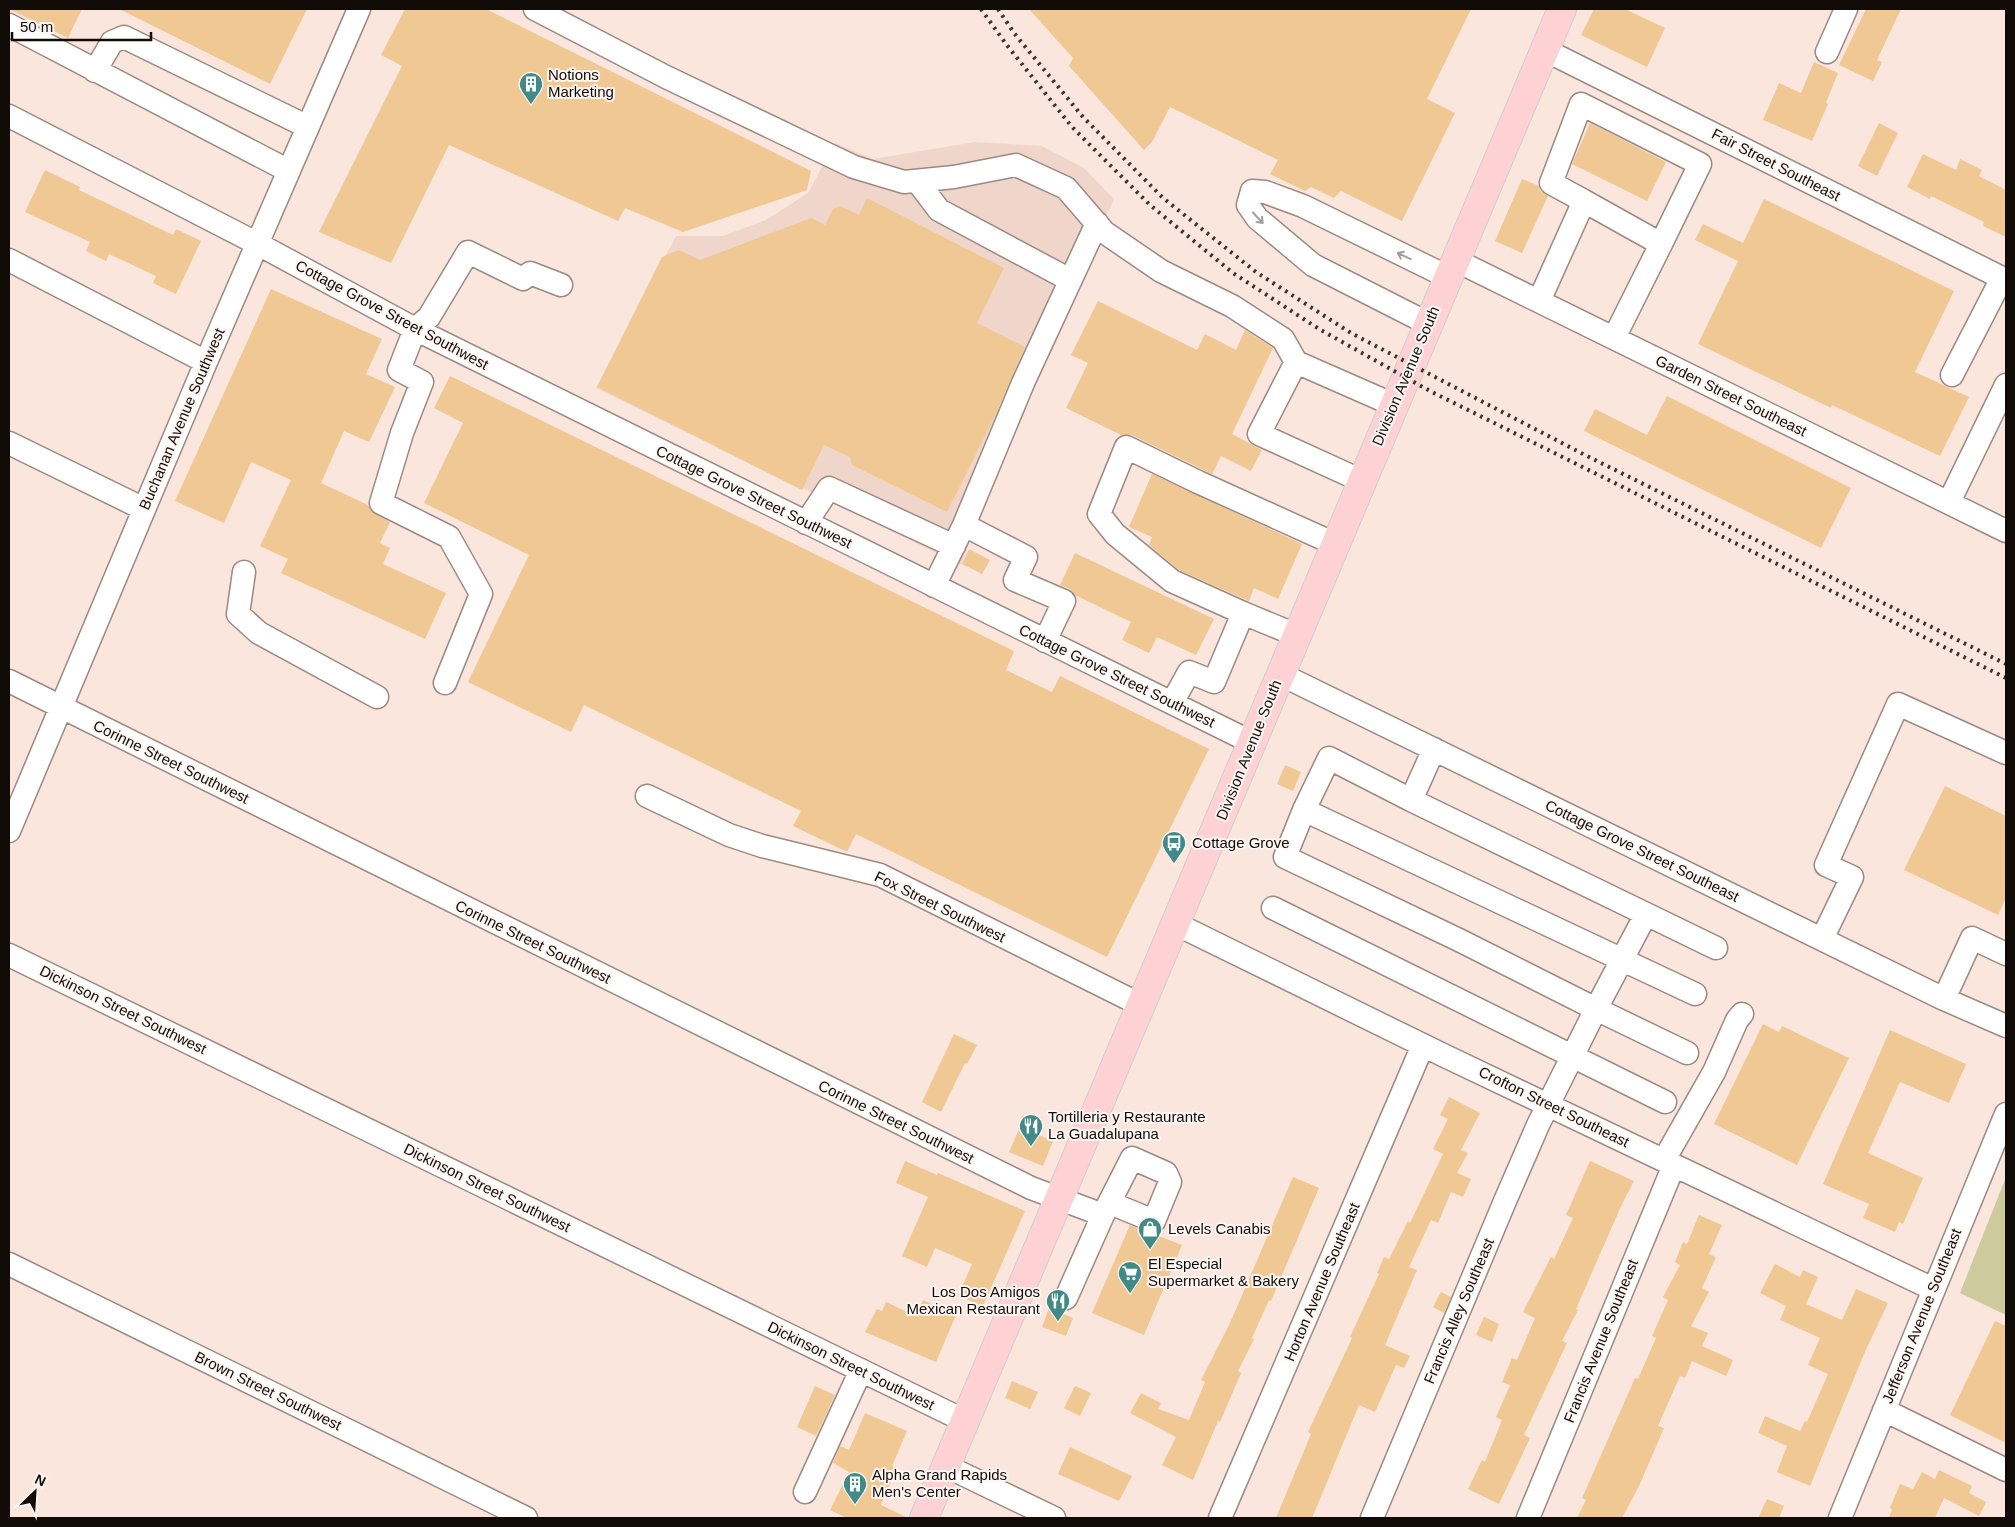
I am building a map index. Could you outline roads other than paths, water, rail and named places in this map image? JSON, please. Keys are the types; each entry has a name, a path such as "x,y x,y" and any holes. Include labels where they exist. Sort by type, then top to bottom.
{"main road":[{"name":"Division Avenue South","path":"924,1518 1562,9"}],"street":[{"name":"Buchanan Avenue Southwest","path":"9,831 206,362 359,9"},
{"path":"1827,52 1846,9"},
{"path":"548,12 666,77 854,167 904,182 954,177 1016,165 1066,188 1104,232 1161,272 1232,306 1283,339 1296,362 1394,405"},
{"path":"9,25 289,171"},
{"path":"95,71 112,42 124,37 308,127"},
{"name":"Fair Street Southeast","path":"1545,50 2004,279"},
{"path":"1616,121 1629,92"},
{"path":"1614,338 1661,244 1700,164 1581,104 1551,183 1661,244"},
{"name":"Cottage Grove Street Southwest","path":"9,116 258,244 415,329 1253,743"},
{"path":"1676,151 1690,122"},
{"path":"917,181 939,210 1070,280"},
{"name":"Garden Street Southeast","path":"1429,324 1314,265 1257,218 1248,206 1252,191 1266,192 1303,206 1452,269 1539,301 2006,531"},
{"path":"1539,301 1584,201"},
{"path":"934,586 964,525 1023,383 1097,223"},
{"path":"445,682 481,594 449,537 381,503 402,433 422,382 399,370 415,329 429,318 468,252 523,278 530,273 561,285"},
{"path":"9,260 206,362"},
{"path":"1952,375 2004,279"},
{"path":"1296,362 1259,434 1362,481"},
{"path":"1949,502 2006,385"},
{"path":"9,443 144,510"},
{"path":"1296,636 1172,581 1115,534 1099,514 1126,447 1269,516 1335,544"},
{"path":"806,522 829,488 954,546"},
{"path":"964,525 1026,557 1015,580 1064,601 1045,641"},
{"path":"244,572 238,614 259,633 377,697"},
{"path":"1172,703 1190,672 1214,682 1244,612"},
{"name":"Cottage Grove Street Southeast","path":"1280,674 1944,999 2006,1026"},
{"name":"Corinne Street Southwest","path":"9,681 1031,1188 1060,1198 1106,1209 1066,1298"},
{"path":"1822,939 1852,877 1826,865 1898,704 2006,753"},
{"path":"1412,800 1434,749"},
{"path":"1687,1053 1459,940 1285,857 1304,810 1329,758 1716,948"},
{"name":"Fox Street Southwest","path":"647,796 698,821 746,841 880,875 1142,1005"},
{"path":"1304,810 1695,994"},
{"path":"1274,908 1665,1102"},
{"name":"Francis Alley Southeast","path":"1372,1518 1538,1125 1596,1008 1646,914"},
{"name":"Crofton Street Southeast","path":"1176,924 1933,1289"},
{"path":"1944,999 1972,938 2006,954"},
{"name":"Dickinson Street Southwest","path":"9,955 966,1421"},
{"name":"Francis Avenue Southeast","path":"1528,1518 1669,1162 1714,1072 1737,1020 1742,1014"},
{"name":"Horton Avenue Southeast","path":"1220,1518 1424,1045"},
{"name":"Jefferson Avenue Southeast","path":"1840,1518 2006,1114"},
{"name":"Brown Street Southwest","path":"9,1264 526,1518"},
{"path":"805,1492 861,1370"},
{"path":"1884,1410 2006,1470"},
{"path":"946,1466 1054,1518"}],"railway":[{"path":"981,9 1006,44 1072,127 1150,205 1233,273 1319,329 1430,391 2006,678"},
{"path":"998,9 1014,33 1083,117 1163,198 1256,272 1351,333 1435,377 1585,455 2006,664"}],"place":[{"name":"Notions Marketing","path":"531,105"},
{"name":"Cottage Grove","path":"1174,864"},
{"name":"Tortilleria y Restaurante La Guadalupana","path":"1031,1147"},
{"name":"Levels Canabis","path":"1150,1250"},
{"name":"El Especial Supermarket & Bakery","path":"1130,1294"},
{"name":"Los Dos Amigos Mexican Restaurant","path":"1058,1322"},
{"name":"Alpha Grand Rapids Men's Center","path":"855,1505"}]}
